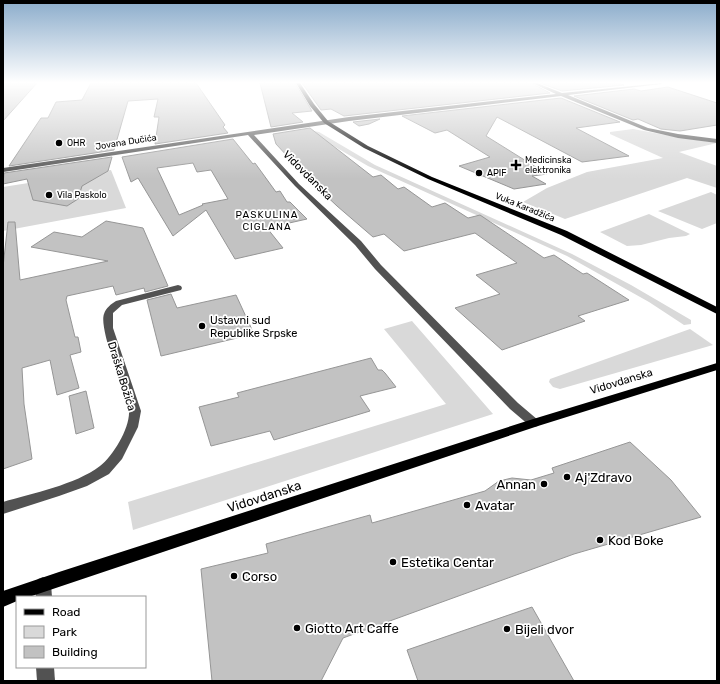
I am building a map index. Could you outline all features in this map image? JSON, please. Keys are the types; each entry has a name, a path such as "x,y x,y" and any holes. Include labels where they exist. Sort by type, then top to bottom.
{"main road":[{"name":"Vuka Karadžića","path":"320,115 326,122 361,144 395,162 564,233 717,311"},
{"name":"Vidovdanska","path":"18,596 44,591 534,423 717,366"},
{"name":"Vidovdanska","path":"3,599 16,596"}],"street":[{"name":"Jovana Dučića","path":"3,170 249,133 386,115"},
{"name":"Jovana Dučića","path":"613,115 652,131 717,141"},
{"name":"Vidovdanska","path":"249,133 297,185 358,243 378,267 514,406 534,423"},
{"name":"Draška Božića","path":"3,508 59,491 82,482 104,470 118,456 132,427 135,411 108,328 106,315 111,308 120,303 178,288"},
{"path":"45,668 46,681"}],"green space":[{"path":"633,129 717,143 679,152 717,166 717,188 687,178 565,219 523,202 547,188 587,172 663,158 610,134 610,132"},
{"path":"306,130 319,132 375,165 572,254 631,285 691,320 691,324 684,325 649,302 567,256 368,166"},
{"path":"111,170 126,208 3,231 3,187"},
{"path":"711,192 717,195 717,223 702,229 658,211"},
{"path":"649,214 690,234 641,245 627,246 600,232"},
{"path":"412,321 493,414 133,530 128,502 446,404 384,329"},
{"path":"690,329 713,345 560,389 553,387 549,382 550,379"}],"building":[{"path":"3,115 8,115 3,121"},
{"path":"50,115 124,115 114,150 9,166 41,118 48,118"},
{"path":"154,115 218,115 225,125 223,127 228,133 155,144 159,117 154,117"},
{"path":"268,115 294,115 303,122 271,127"},
{"path":"603,115 620,122 576,128 629,156 582,162 497,117 486,136 547,174 532,176 546,184 514,189 459,166 490,157 447,130 435,133 402,116"},
{"path":"621,115 717,115 717,125 680,131 661,129 638,119 633,120"},
{"path":"380,119 369,124 359,126 353,122"},
{"path":"310,128 373,177 381,175 398,189 404,187 432,207 445,203 468,218 480,215 544,258 554,255 583,274 587,273 629,300 578,316 585,321 502,350 455,308 500,294 476,275 517,263 475,233 404,251 384,234 373,237 337,206 286,158 289,158 276,144 273,134"},
{"path":"233,139 253,164 255,163 276,192 280,191 287,202 290,202 307,219 267,228 283,248 235,259 206,210 173,236 138,178 131,182 122,157","holes":["193,163 197,172 211,170 228,199 202,204 203,205 179,215 157,168"]},
{"path":"112,157 108,171 82,186 78,199 67,206 33,200 27,179 3,184 4,173"},
{"path":"106,221 143,228 168,286 145,292 144,288 116,295 113,286 67,296 66,300 75,337 78,337 81,352 70,355 79,388 57,395 50,360 22,368 24,404 32,459 3,469 3,267 8,222 15,222 20,280 108,261 31,247 54,232 82,237"},
{"name":"Ustavni sud Republike Srpske","path":"171,294 177,308 236,295 254,334 161,356 147,300"},
{"path":"371,358 378,370 382,370 396,387 360,396 370,411 274,440 270,431 211,446 199,407 239,397 237,393"},
{"path":"86,391 94,428 76,434 69,396"},
{"name":"Estetika Centar","path":"630,442 671,480 701,517 574,554 343,638 321,681 212,681 201,569 268,553 266,544 370,515 372,523 485,491 499,481 512,478 531,480 554,473 552,468"},
{"name":"Bijeli dvor","path":"532,607 574,681 418,681 407,650"}],"place":[{"name":"OHR","path":"59,143"},
{"name":"Medicinska elektronika","path":"516,165"},
{"name":"APIF","path":"479,173"},
{"name":"Vila Paskolo","path":"49,195"},
{"name":"Ustavni sud Republike Srpske","path":"202,326"},
{"name":"Aj'Zdravo","path":"567,477"},
{"name":"Annan","path":"544,484"},
{"name":"Avatar","path":"467,505"},
{"name":"Kod Boke","path":"600,540"},
{"name":"Estetika Centar","path":"393,562"},
{"name":"Corso","path":"234,576"},
{"name":"Giotto Art Caffe","path":"297,628"},
{"name":"Bijeli dvor","path":"507,629"}],"district":[{"name":"PASKULINA CIGLANA","path":"267,220"}]}
